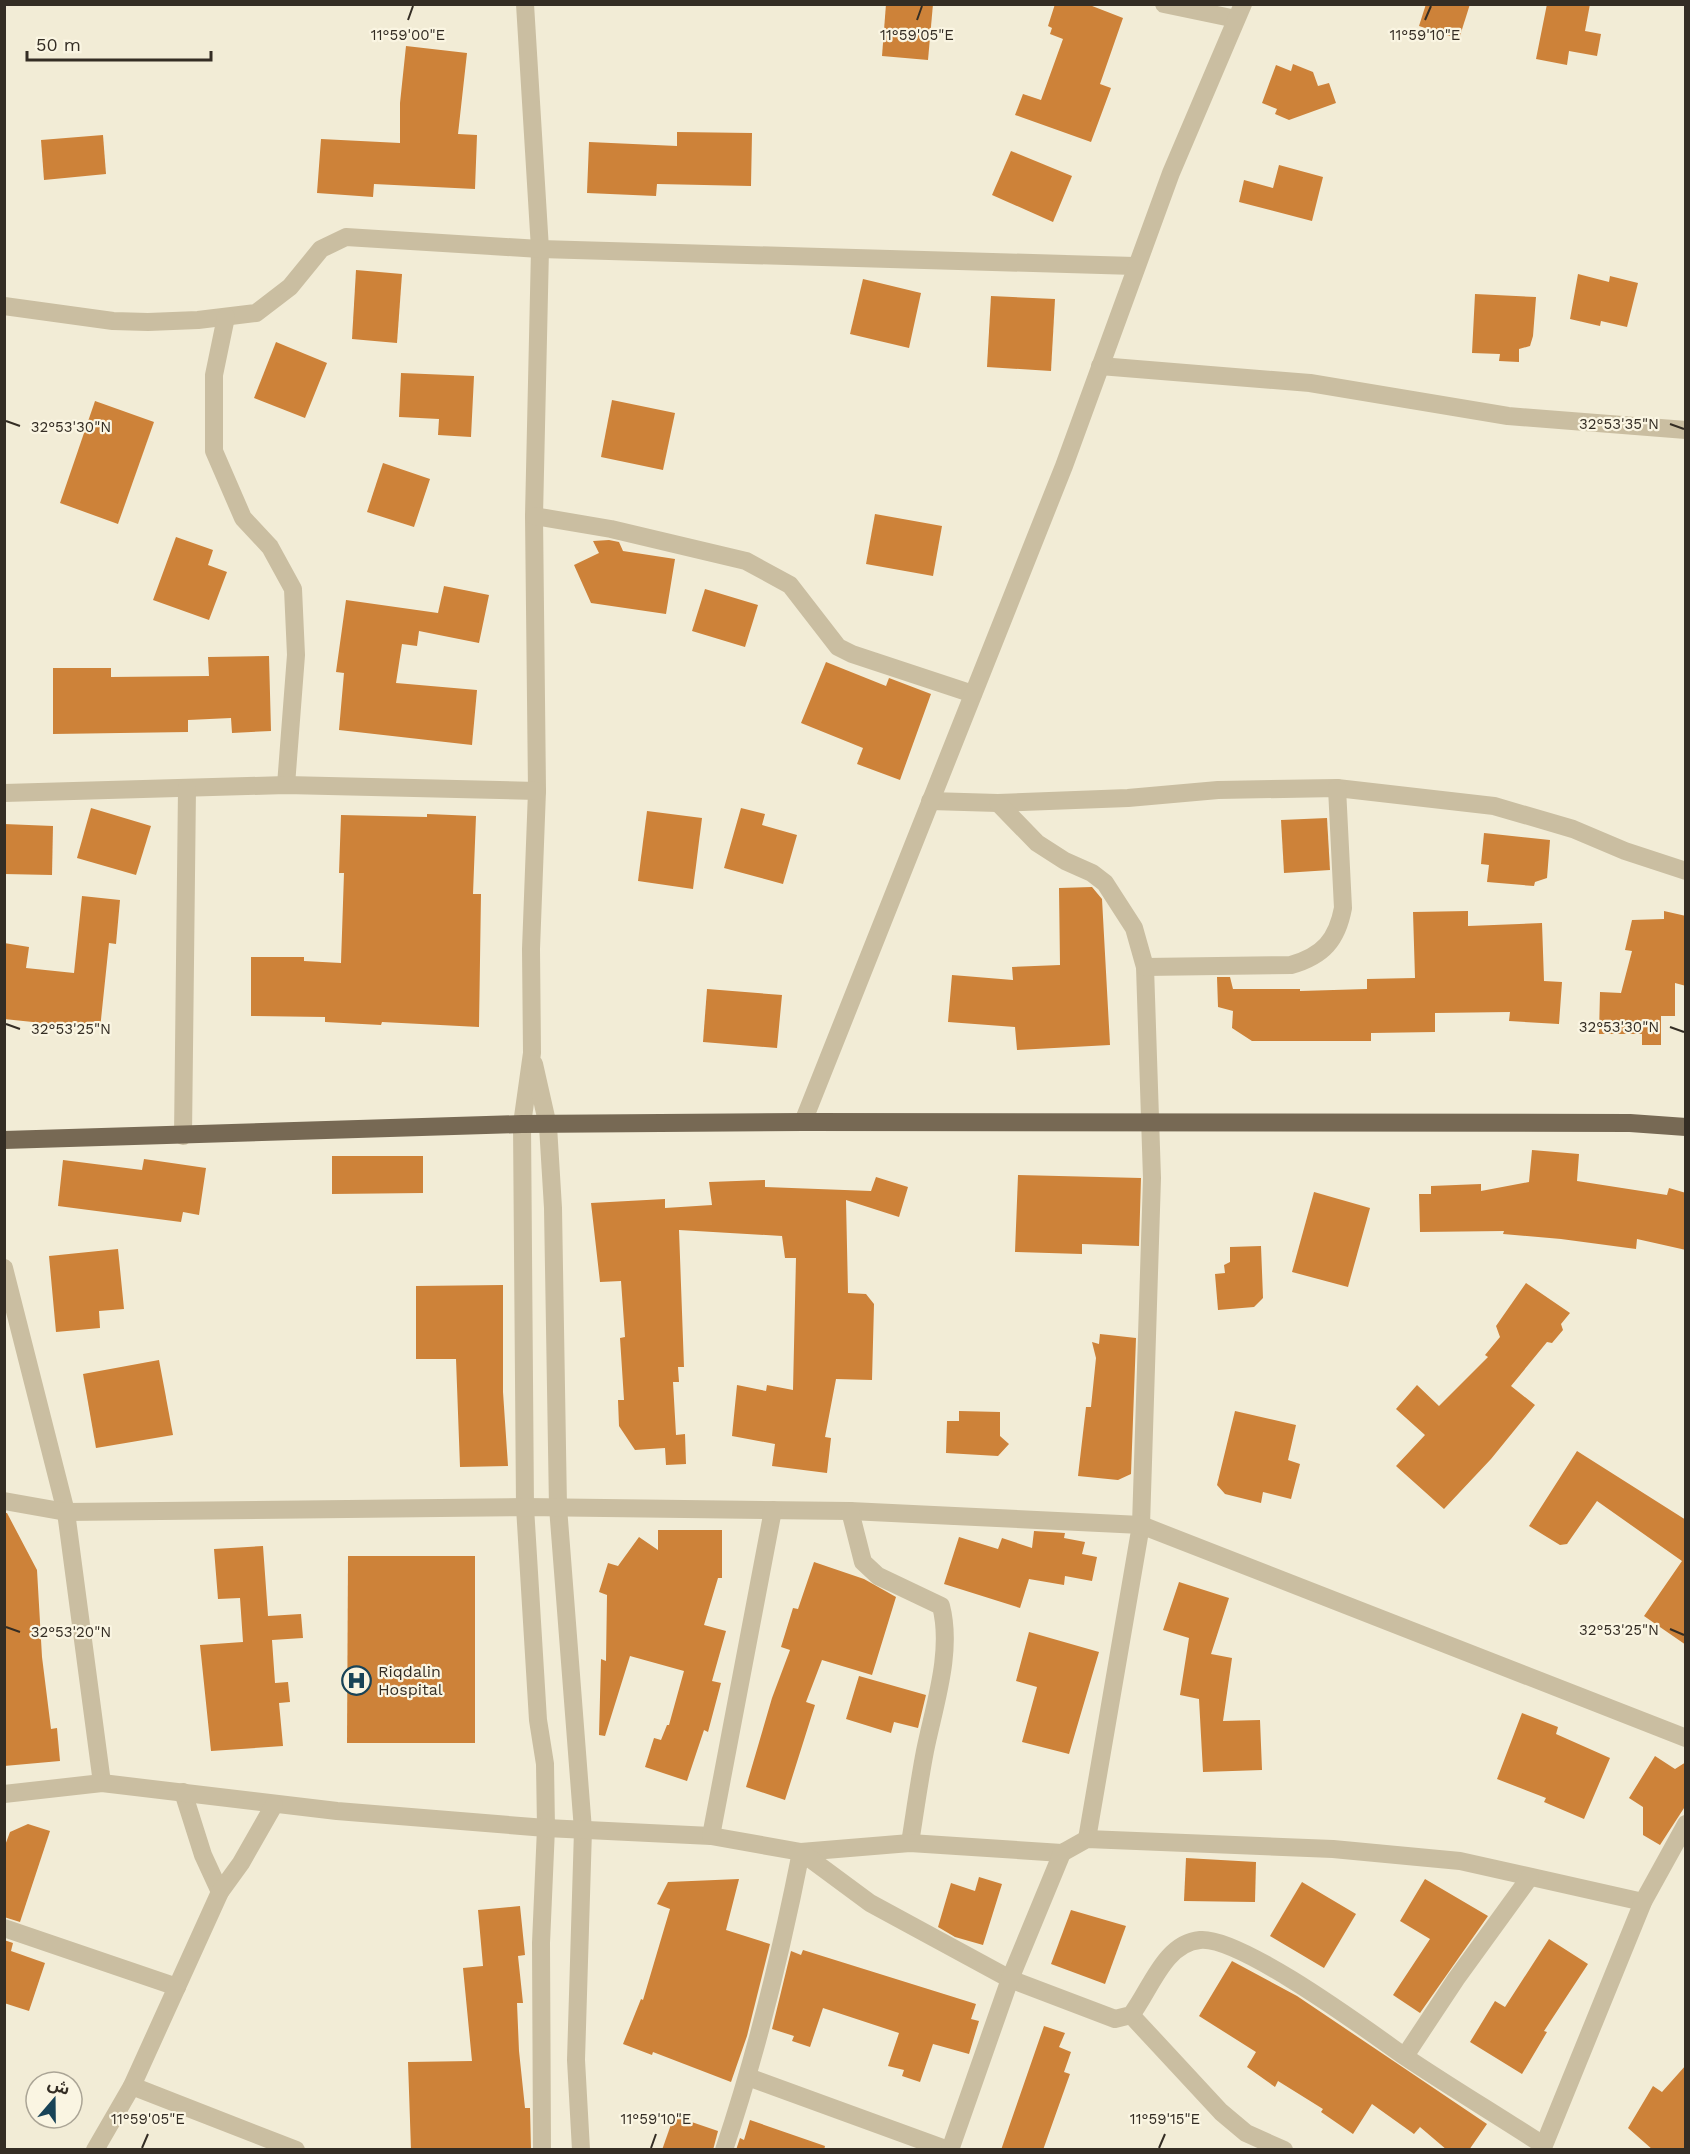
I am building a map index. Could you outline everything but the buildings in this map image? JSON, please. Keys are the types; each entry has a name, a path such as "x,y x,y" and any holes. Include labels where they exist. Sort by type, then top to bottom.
{"main road":[{"path":"4,1140 522,1124 548,1126 803,1122 1630,1124 1686,1127"}],"street":[{"path":"525,4 540,249 534,516 537,791 531,949 532,1053 522,1124 525,1506 538,1720 545,1764 546,1828 541,1943 542,2150"},
{"path":"803,1122 1064,466 1136,266 1240,12 1164,4"},
{"path":"4,306 113,321 198,320 256,313 290,287 321,249 346,237 540,249 1136,266"},
{"path":"226,316 214,375 214,451 243,518 270,547 293,589 296,655 285,785"},
{"path":"1100,366 1310,383 1508,416 1686,430"},
{"path":"534,516 611,529 746,561 790,585 838,646 852,654 973,694"},
{"path":"4,793 285,785 537,791"},
{"path":"183,1136 187,788"},
{"path":"930,801 998,803 1128,798 1218,790 1337,788 1494,806 1574,829 1624,851 1686,871"},
{"path":"1145,967 1292,965 1312,959 1331,941 1339,927 1343,908 1337,788"},
{"path":"998,803 1038,843 1065,861 1092,873 1105,883 1134,928 1145,967 1152,1123 1141,1525 1087,1839"},
{"path":"532,1053 548,1126 553,1208 558,1507 583,1830 576,2060 581,2150"},
{"path":"4,1268 66,1512 102,1783"},
{"path":"5,1500 66,1512 525,1506 850,1511 1141,1525 1686,1738"},
{"path":"711,1836 773,1510"},
{"path":"850,1511 863,1562 878,1576 942,1606 945,1621 941,1672 924,1755 910,1843"},
{"path":"4,1794 102,1783 274,1805 546,1828 711,1836 801,1852 910,1843 1062,1853 1087,1839 1334,1849 1460,1861 1642,1902"},
{"path":"183,1792 203,1855 220,1892"},
{"path":"95,2150 132,2086 220,1892 241,1863 274,1805"},
{"path":"801,1852 870,1903 1010,1978 1115,2019 1131,2015 1167,1960 1182,1945 1200,1940 1227,1944 1343,2013 1542,2147 1642,1902 1686,1824"},
{"path":"724,2150 748,2077 779,1962 801,1852"},
{"path":"748,2077 949,2150 1010,1978 1062,1853"},
{"path":"1405,2056 1530,1877"},
{"path":"4,1928 177,1987"},
{"path":"1131,2015 1221,2112 1246,2133 1284,2150"},
{"path":"132,2086 296,2150"}],"place":[{"name":"Riqdalin Hospital","path":"357,1680"}]}
